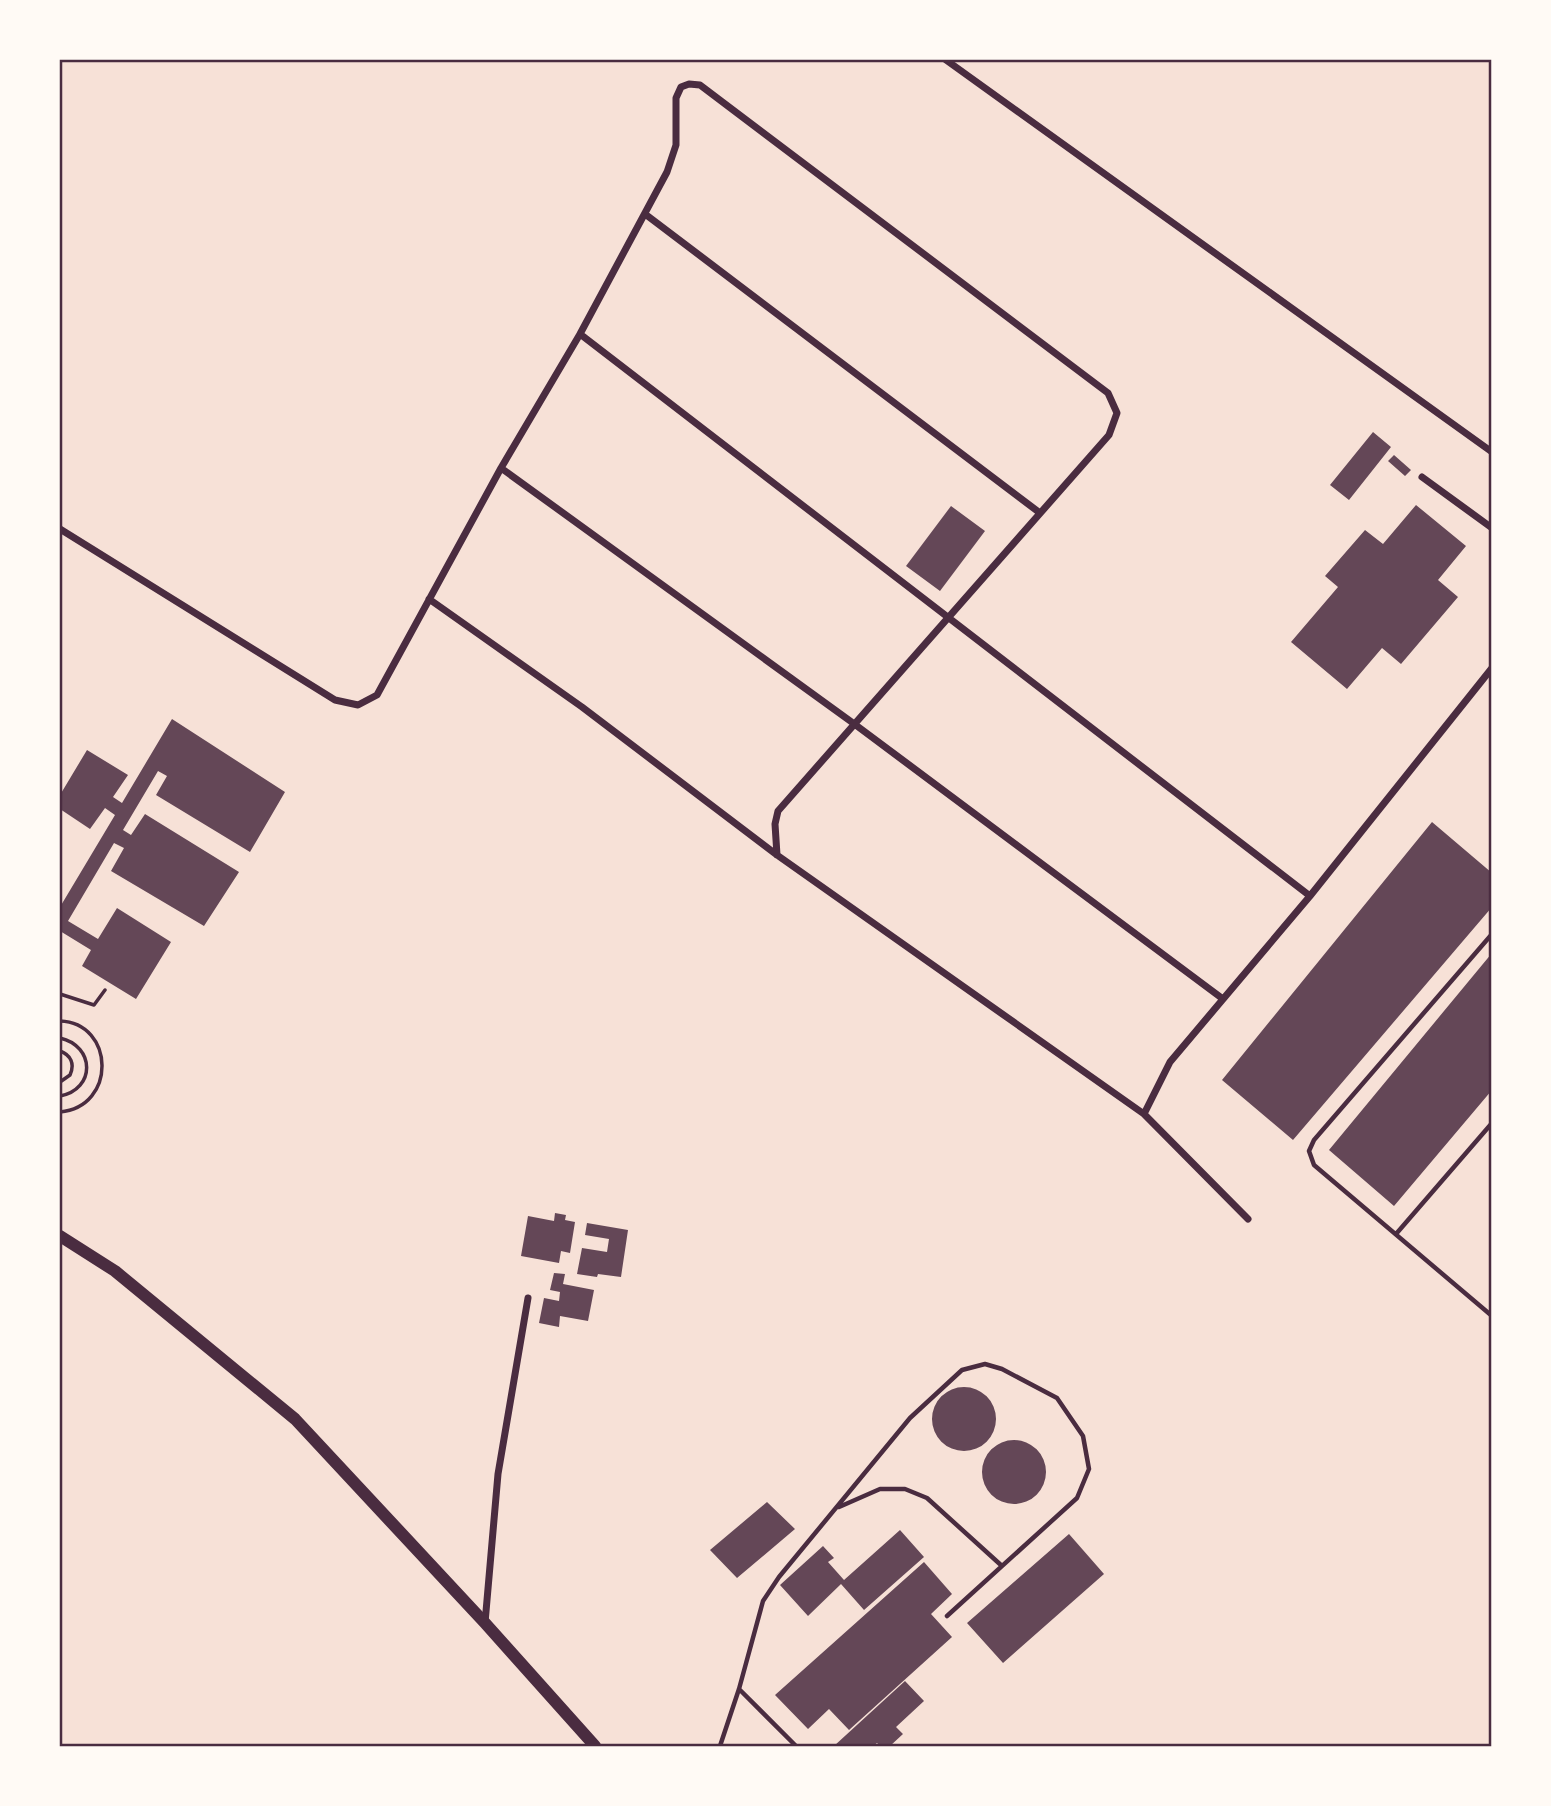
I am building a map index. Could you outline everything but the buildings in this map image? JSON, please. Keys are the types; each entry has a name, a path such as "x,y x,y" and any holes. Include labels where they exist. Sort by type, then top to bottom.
{"main road":[{"path":"60,1236 116,1271 295,1419 595,1746"}],"street":[{"path":"946,60 1492,452"},
{"path":"60,529 335,700 358,705 377,695 501,468 580,334 667,172 676,145 676,98 681,87 699,85 1108,393 1117,413 1109,435 778,811 775,824 777,855"},
{"path":"645,214 1040,513"},
{"path":"580,334 1310,896"},
{"path":"501,468 853,723 1223,999"},
{"path":"1422,477 1492,528"},
{"path":"429,599 582,707 777,855 1144,1114 1248,1219"},
{"path":"1144,1114 1170,1062 1310,896 1492,668"},
{"path":"485,1623 498,1474 528,1298"}],"lane":[{"path":"1492,934 1314,1140 1310,1151 1314,1165 1492,1316"},
{"path":"1395,1234 1492,1123"},
{"path":"720,1746 763,1601 779,1577 910,1418 962,1370 985,1364 1002,1369 1057,1398 1083,1436 1089,1469 1077,1498 947,1616"},
{"path":"838,1508 880,1489 905,1489 927,1498 1002,1566"},
{"path":"739,1689 796,1746"}],"path":[{"path":"60,994 94,1005 105,990"},
{"path":"60,1021 79,1026 92,1036 100,1049 103,1065 101,1080 93,1094 82,1105 60,1112"},
{"path":"60,1038 77,1045 83,1052 86,1070 79,1086 60,1096"},
{"path":"60,1051 68,1056 73,1065 70,1075 60,1082"}]}
